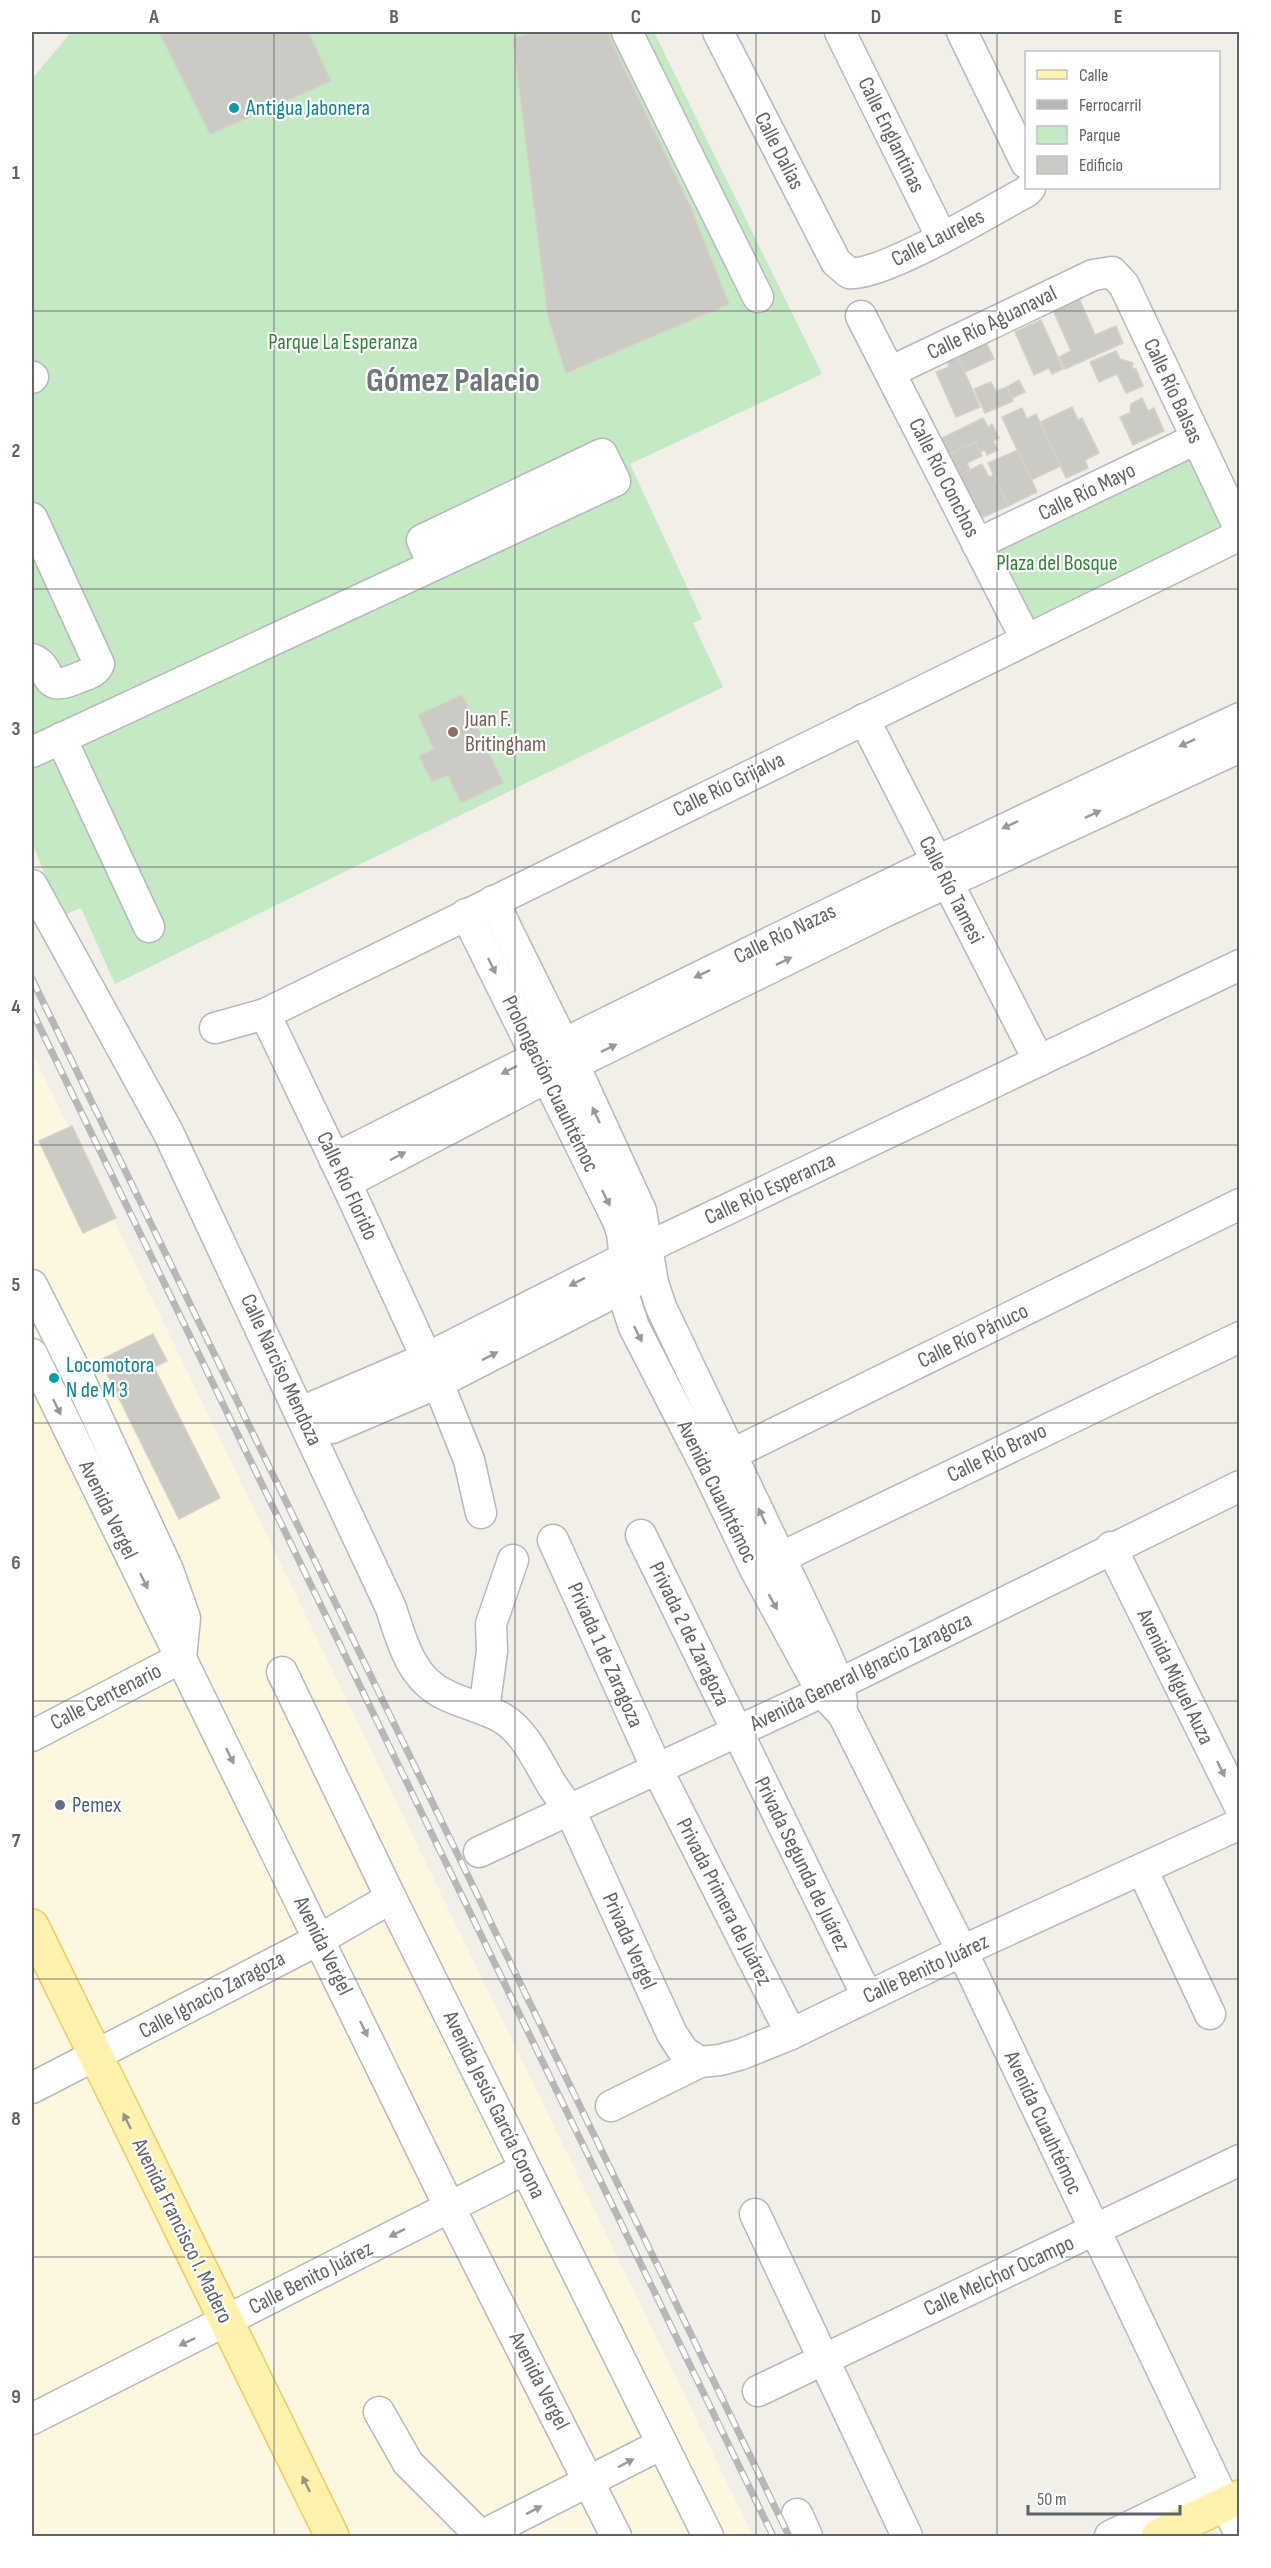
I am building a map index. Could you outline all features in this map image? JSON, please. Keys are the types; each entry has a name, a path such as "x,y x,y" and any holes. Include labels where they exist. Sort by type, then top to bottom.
{"main road":[{"name":"Avenida Francisco I. Madero","path":"32,1926 332,2536"},
{"path":"1158,2536 1228,2514"}],"street":[{"path":"627,32 758,297"},
{"name":"Calle Dalias","path":"718,32 842,269"},
{"name":"Calle Englantinas","path":"840,32 942,238"},
{"path":"962,32 1025,162"},
{"name":"Calle Laureles","path":"842,269 849,273 870,272 942,238 1028,189"},
{"name":"Calle Río Balsas","path":"1093,275 1112,272 1124,285 1239,530"},
{"name":"Calle Río Aguanaval","path":"890,372 1093,275"},
{"name":"Calle Río Conchos","path":"861,316 1026,639"},
{"name":"Calle Río Mayo","path":"977,544 1196,439"},
{"path":"32,752 615,481 602,454 422,540 434,565"},
{"path":"32,518 99,664 94,671 59,684 49,679 37,661 32,658"},
{"name":"Calle Río Grijalva","path":"215,1028 265,1014 1239,535"},
{"name":"Calle Río Nazas","path":"340,1171 541,1067 941,871 1239,718"},
{"name":"Calle Río Tamesi","path":"864,720 1039,1061"},
{"path":"61,738 149,927"},
{"name":"Calle Río Nazas","path":"941,871 1239,747"},
{"name":"Calle Narciso Mendoza","path":"32,885 168,1132 391,1608 404,1650 416,1670 429,1685 444,1695 503,1718 533,1748 549,1780 570,1810"},
{"name":"Prolongación Cuauhtémoc","path":"493,901 641,1211 641,1259"},
{"name":"Prolongación Cuauhtémoc","path":"466,914 622,1233 641,1259"},
{"name":"Calle Río Esperanza","path":"332,1428 641,1259 1039,1061 1239,965"},
{"name":"Calle Río Florido","path":"265,1014 433,1371 469,1460 481,1513"},
{"name":"Calle Río Pánuco","path":"719,1461 1239,1204"},
{"name":"Avenida Cuauhtémoc","path":"641,1259 621,1288 634,1327 719,1461"},
{"name":"Avenida Cuauhtémoc","path":"641,1259 719,1461 962,1951 1228,2514"},
{"path":"32,1285 79,1378 168,1570 185,1618 181,1658"},
{"name":"Calle Río Esperanza","path":"301,1412 433,1371 621,1288"},
{"name":"Calle Río Bravo","path":"768,1563 1239,1337"},
{"name":"Avenida Vergel","path":"32,1354 449,2206 616,2536"},
{"name":"Avenida General Ignacio Zaragoza","path":"479,1852 831,1688 1111,1547 1238,1489"},
{"name":"Privada 2 de Zaragoza","path":"641,1535 737,1732"},
{"name":"Privada 1 de Zaragoza","path":"552,1540 657,1769"},
{"name":"Avenida Miguel Auza","path":"1111,1547 1239,1807"},
{"path":"484,1710 492,1651 490,1624 513,1560"},
{"name":"Calle Centenario","path":"32,1736 181,1658"},
{"name":"Avenida Jesús García Corona","path":"282,1672 391,1898 708,2536"},
{"name":"Privada Segunda de Juárez","path":"737,1732 867,1996"},
{"name":"Privada Primera de Juárez","path":"657,1769 791,2034"},
{"name":"Privada Vergel","path":"570,1810 672,2034 684,2052 700,2062"},
{"name":"Calle Benito Juárez","path":"611,2106 700,2062 742,2054 791,2034 962,1951 1239,1824"},
{"path":"1142,1869 1210,2014"},
{"name":"Calle Ignacio Zaragoza","path":"32,2088 320,1939 391,1898"},
{"name":"Calle Melchor Ocampo","path":"758,2391 1239,2160"},
{"name":"Calle Benito Juárez","path":"32,2419 525,2169"},
{"path":"755,2214 907,2536"},
{"path":"379,2412 408,2463 481,2536 662,2444"},
{"path":"1110,2536 1228,2514"}],"shaded area":[{"path":"32,1052 753,2536 32,2536"}],"green space":[{"name":"Parque La Esperanza","path":"71,32 654,32 822,374 630,464 702,619 693,623 723,687 115,984 81,908 62,916 32,843 32,79"},
{"name":"Plaza del Bosque","path":"1198,445 1237,527 1032,626 995,541"}],"building":[{"name":"Antigua Jabonera","path":"159,32 308,32 331,81 210,134"},
{"path":"533,32 607,32 690,206 729,304 566,373 548,317 513,39"},
{"path":"1079,298 1095,335 1116,326 1123,343 1065,369 1059,357 1071,351 1053,310"},
{"path":"1041,320 1063,369 1052,374 1049,368 1034,375 1015,332"},
{"path":"986,342 994,359 965,372 957,355"},
{"path":"1116,351 1120,359 1133,363 1132,368 1136,369 1143,386 1126,393 1117,374 1099,382 1090,362"},
{"path":"957,355 980,407 956,417 936,372 949,367 947,360"},
{"path":"1019,380 1025,392 1012,398 1007,387"},
{"path":"991,382 996,391 1007,387 1013,401 985,413 974,389"},
{"path":"1142,398 1148,411 1154,408 1164,431 1133,445 1120,417 1130,413 1131,404"},
{"path":"1072,407 1078,420 1082,418 1099,453 1085,460 1088,468 1066,478 1040,422"},
{"path":"1022,408 1027,419 1036,414 1061,466 1031,480 1002,417"},
{"path":"983,418 988,427 992,424 999,438 993,441 998,450 987,455 985,450 980,452 975,442 948,455 940,439"},
{"path":"975,442 982,456 967,463 970,470 958,476 948,455"},
{"path":"1018,450 1037,492 1008,506 988,463"},
{"path":"982,464 989,477 994,475 1008,506 979,519 958,476"},
{"name":"Juan F. Britingham","path":"462,695 503,783 461,803 448,775 432,782 419,756 434,749 418,715"},
{"path":"72,1126 116,1218 83,1233 39,1141"},
{"path":"153,1334 167,1361 154,1367 220,1498 179,1519 100,1360"}],"railway":[{"path":"32,979 789,2536"},
{"path":"32,1011 773,2536"}],"place":[{"name":"Antigua Jabonera","path":"234,108"},
{"name":"Juan F. Britingham","path":"453,732"},
{"name":"Locomotora N de M 3","path":"54,1378"},
{"name":"Pemex","path":"60,1805"}],"district":[{"name":"Gómez Palacio","path":"453,380"}]}
